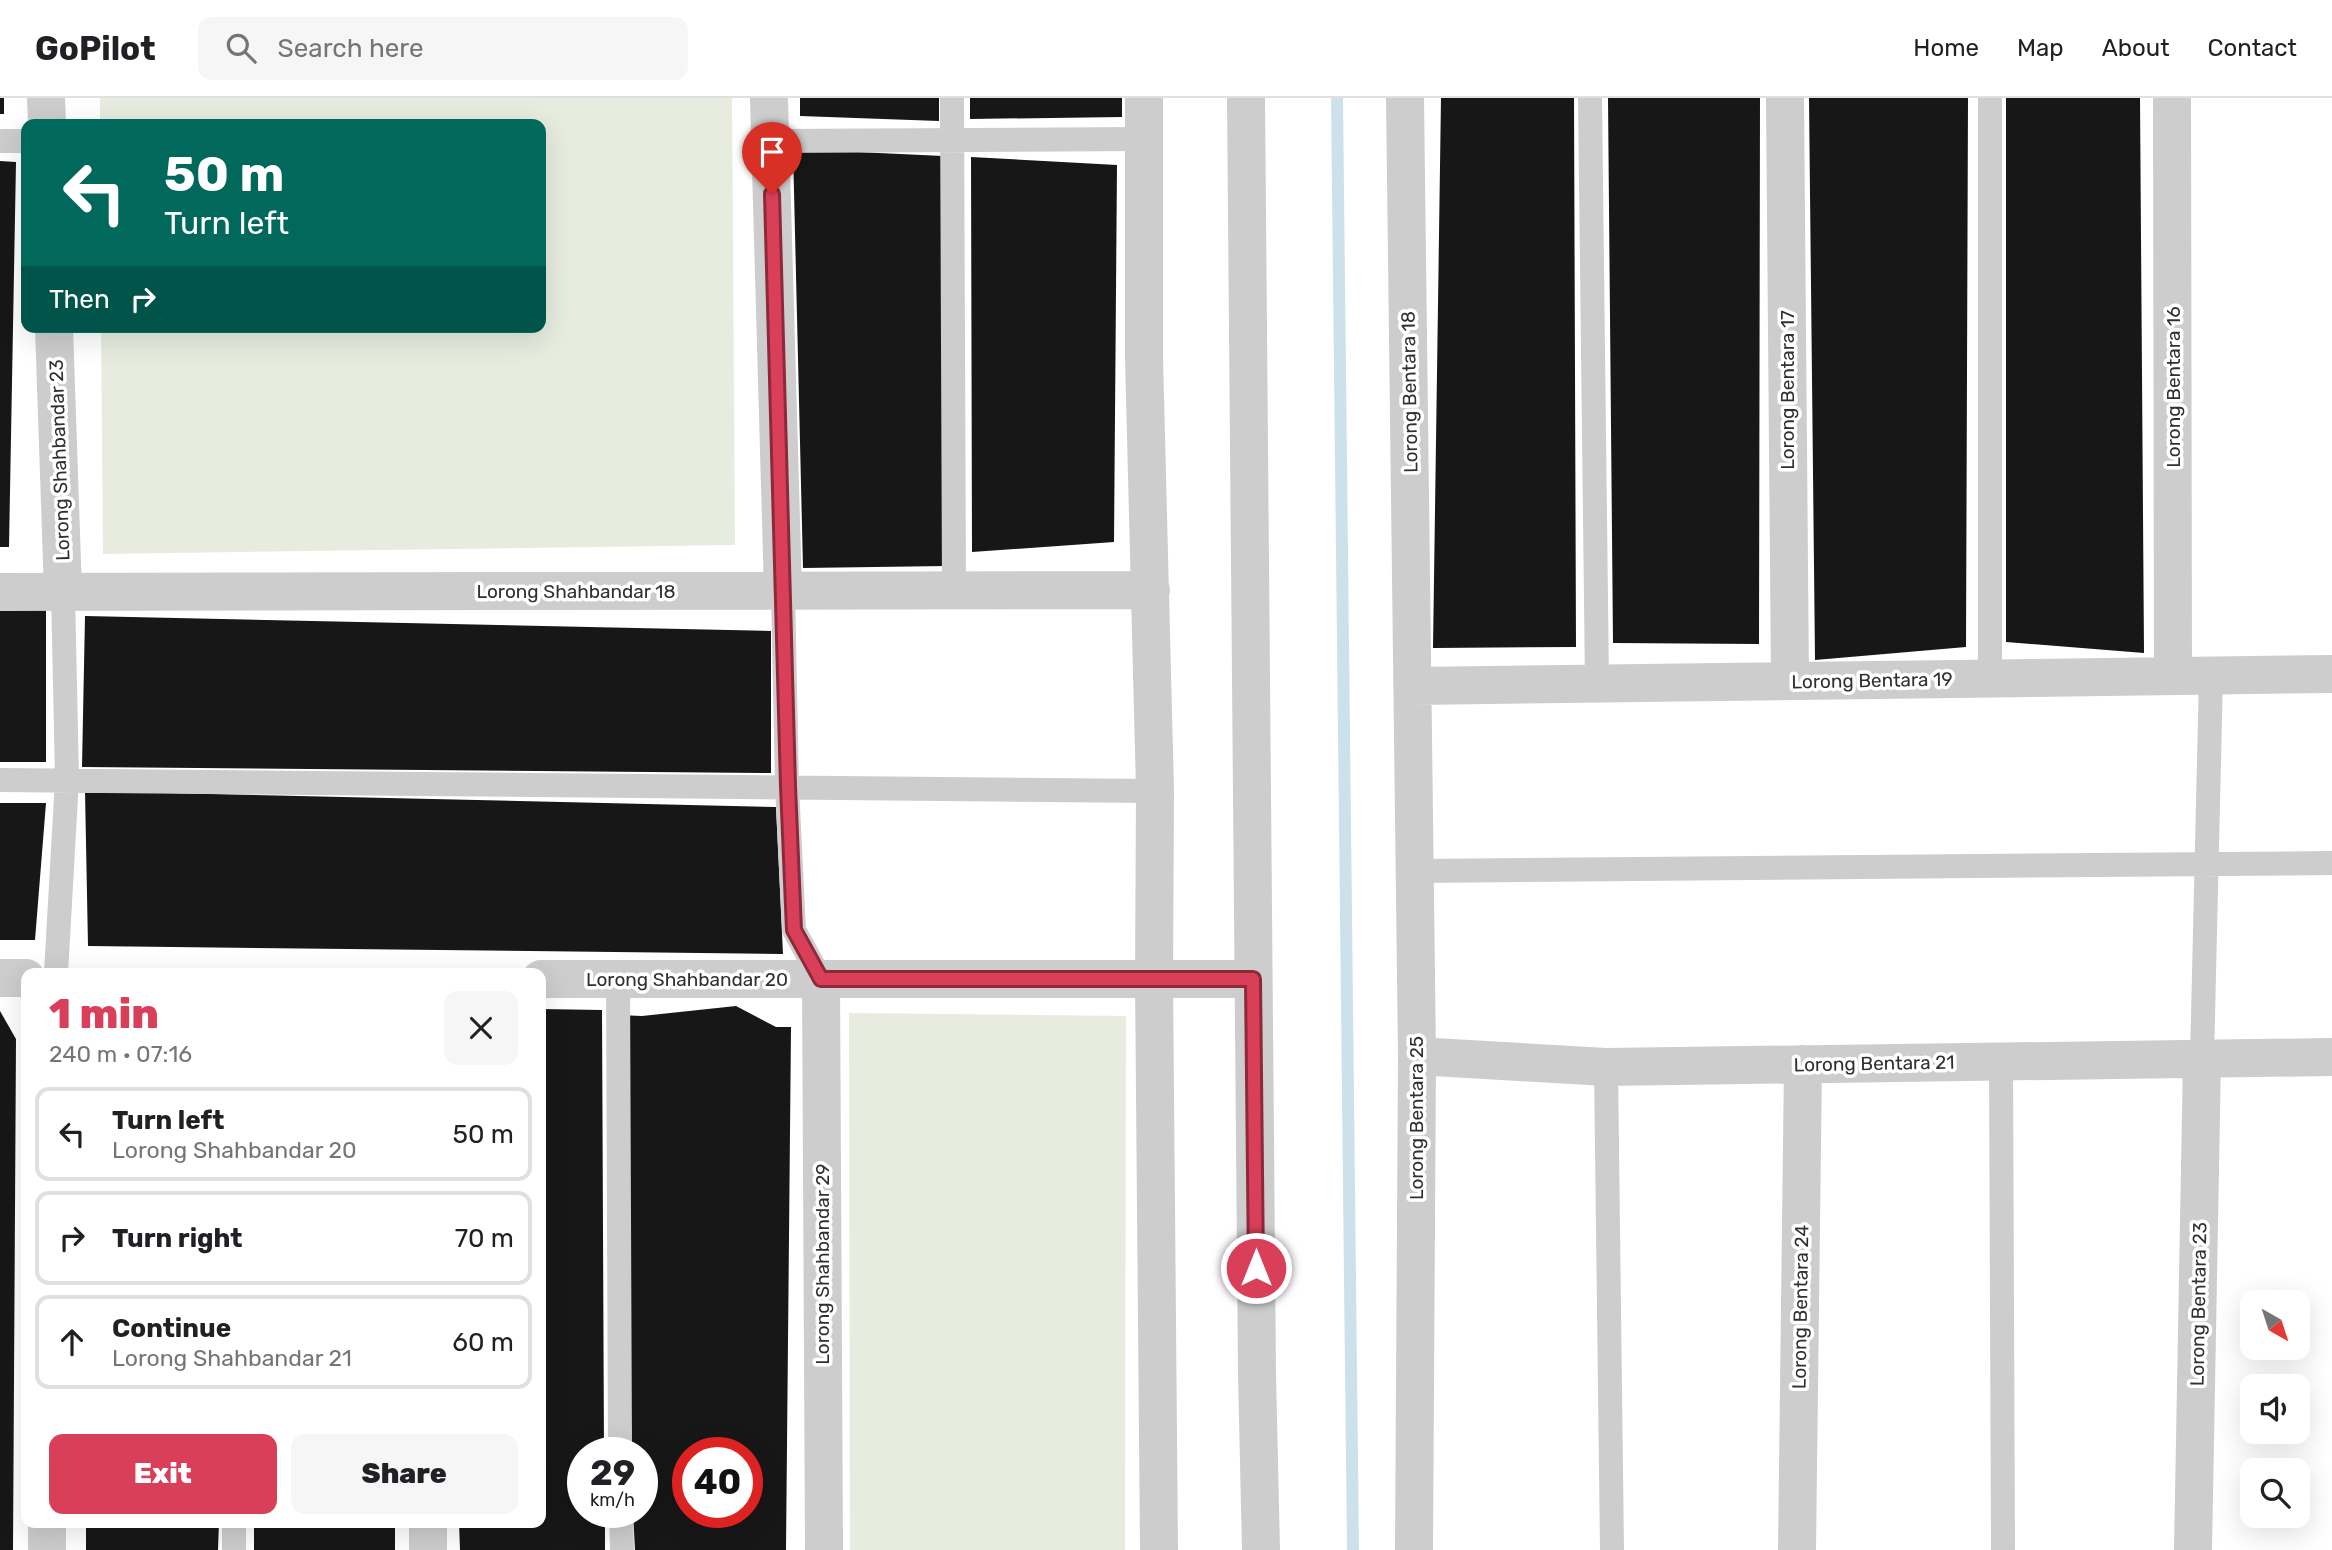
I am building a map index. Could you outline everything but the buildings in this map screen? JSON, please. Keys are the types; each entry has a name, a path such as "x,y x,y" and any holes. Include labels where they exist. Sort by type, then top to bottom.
{"street":[{"path":"46,98 47,119"},
{"path":"769,98 783,591"},
{"path":"1144,98 1144,357 1155,790 1159,1550"},
{"path":"1246,98 1253,979 1261,1550"},
{"name":"Lorong Bentara 18","path":"1405,98 1413,687"},
{"name":"Lorong Bentara 17","path":"1785,98 1790,681"},
{"name":"Lorong Bentara 16","path":"2172,98 2173,676"},
{"name":"Lorong Shahbandar 23","path":"54,333 63,592"},
{"name":"Lorong Shahbandar 18","path":"0,592 1151,590"},
{"name":"Lorong Bentara 19","path":"1413,687 2332,674"},
{"name":"Lorong Bentara 25","path":"1413,687 1417,1056 1414,1550"},
{"path":"0,978 21,978"},
{"name":"Lorong Shahbandar 20","path":"546,979 1253,979"},
{"name":"Lorong Shahbandar 29","path":"821,979 824,1550"},
{"name":"Lorong Bentara 21","path":"1417,1056 1606,1067 2332,1057"},
{"name":"Lorong Bentara 23","path":"2193,1550 2202,1059"},
{"name":"Lorong Bentara 24","path":"1797,1550 1803,1064"},
{"path":"47,1528 47,1550"},
{"path":"428,1528 428,1550"}],"lane":[{"path":"952,98 954,591"},
{"path":"1590,98 1597,684"},
{"path":"1990,98 1990,679"},
{"path":"770,141 1145,139"},
{"path":"0,141 21,141"},
{"path":"783,591 794,930 821,979"},
{"path":"56,968 68,779 63,592"},
{"path":"2202,1059 2211,676"},
{"path":"0,780 1155,790"},
{"path":"1414,872 2332,863"},
{"path":"618,978 621,1437"},
{"path":"2001,1061 2003,1550"},
{"path":"1606,1067 1612,1550"},
{"path":"234,1528 234,1550"},
{"path":"621,1528 622,1550"}],"shaded area":[{"path":"100,98 732,98 735,545 103,554 101,333 546,333 546,119 100,119"},
{"path":"849,1013 1126,1016 1125,1550 850,1550"}],"waterway":[{"path":"1337,98 1353,1550"}],"route":[{"path":"772,194 794,930 821,979 1253,979 1256,1268"}]}
